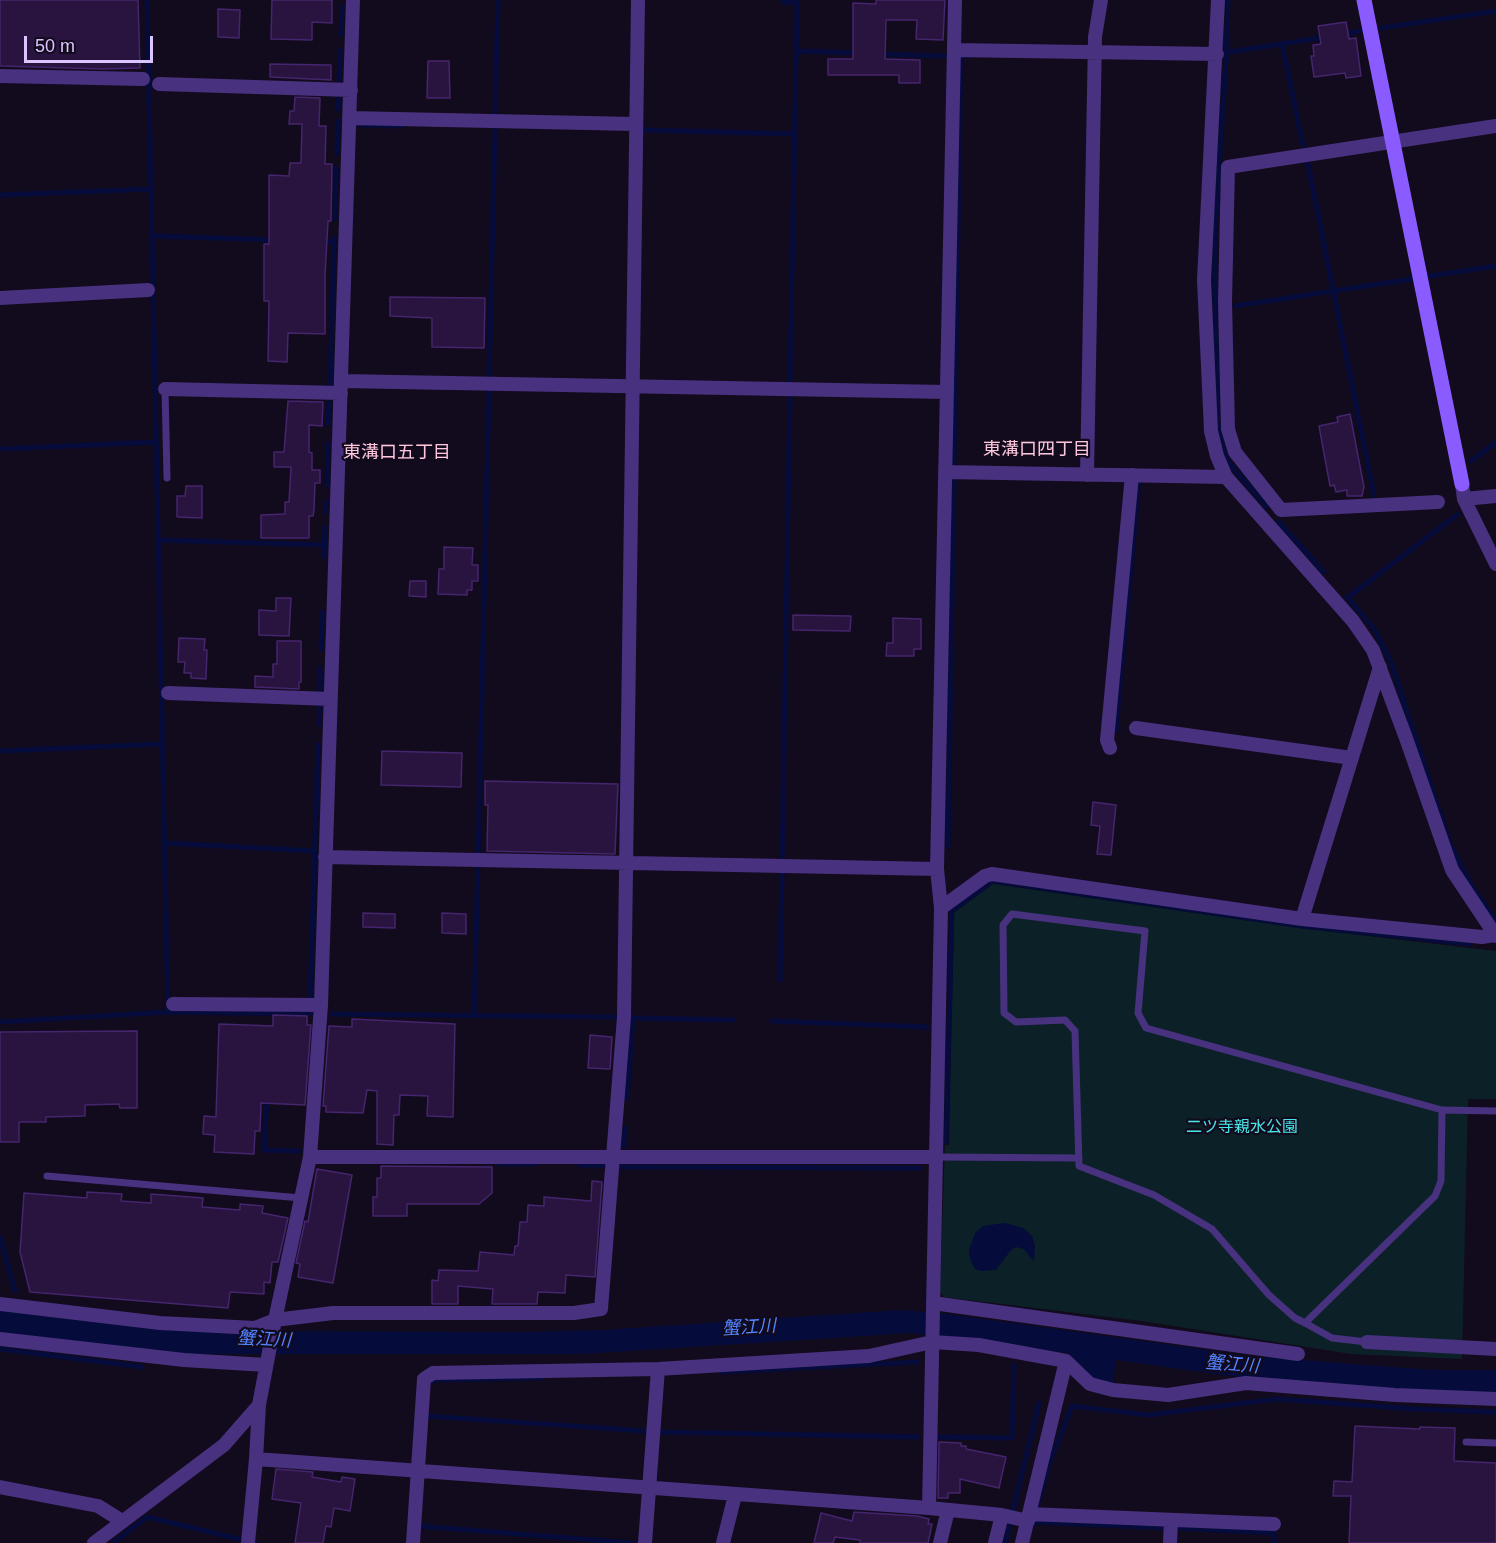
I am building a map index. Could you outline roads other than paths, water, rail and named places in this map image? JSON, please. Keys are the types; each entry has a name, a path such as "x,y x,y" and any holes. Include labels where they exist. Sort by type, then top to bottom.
{"street":[{"path":"248,1543 259,1405 310,1157 321,1005 353,0"},
{"path":"0,1304 160,1323 255,1328 333,1313 574,1313 600,1309 624,1017 638,0"},
{"path":"929,1508 940,908 937,870 955,0"},
{"path":"1087,475 1095,38 1101,0"},
{"path":"940,908 985,876 992,874 1302,919 1482,937 1496,935 1452,870 1373,650 1353,621 1226,477 1217,456 1211,431 1204,280 1218,0"},
{"path":"1364,0 1463,491 1496,564"},
{"path":"954,50 1217,54"},
{"path":"0,76 143,79"},
{"path":"159,84 351,90"},
{"path":"350,118 635,124"},
{"path":"1438,502 1281,510 1235,452 1228,429 1225,302 1228,167 1496,126"},
{"path":"0,298 148,290"},
{"path":"165,389 633,386 947,392"},
{"path":"945,472 1226,477"},
{"path":"1110,747 1107,740 1132,476"},
{"path":"1463,491 1496,496"},
{"path":"1302,919 1380,667"},
{"path":"168,693 330,699"},
{"path":"1136,728 1352,758"},
{"path":"326,857 937,870"},
{"path":"173,1004 321,1005"},
{"path":"310,1157 936,1157"},
{"path":"933,1303 1298,1354"},
{"path":"0,1339 184,1360 267,1361"},
{"path":"412,1543 424,1379 433,1373 658,1369 869,1356 932,1342 979,1345 1066,1361 1090,1384 1113,1390 1168,1395 1246,1383 1395,1395 1496,1399"},
{"path":"1367,1342 1496,1349"},
{"path":"1022,1543 1026,1518 1066,1361"},
{"path":"645,1543 658,1369"},
{"path":"94,1543 224,1445 259,1405"},
{"path":"256,1459 929,1508 1026,1518 1274,1524"},
{"path":"0,1487 98,1506 122,1521"},
{"path":"723,1543 735,1495"},
{"path":"940,1543 948,1510"},
{"path":"995,1543 1004,1515"},
{"path":"1170,1543 1171,1520"}],"lane":[{"path":"165,389 167,478"},
{"path":"1367,1342 1332,1338 1295,1318 1269,1295 1212,1229 1154,1196 1079,1166 1075,1031 1065,1020 1016,1022 1004,1013 1003,925 1012,914 1145,931 1138,1013 1146,1028 1442,1110 1496,1111"},
{"path":"1305,1323 1435,1196 1441,1181 1442,1110"},
{"path":"936,1157 1078,1158"},
{"path":"47,1176 301,1198"},
{"path":"1466,1442 1496,1443"}],"water":[{"path":"1005,1223 1023,1228 1032,1236 1035,1246 1034,1262 1024,1249 1016,1247 1011,1250 996,1270 975,1269 970,1260 969,1250 975,1233 983,1226"},
{"name":"蟹江川","path":"0,1309 264,1331 524,1332 603,1330 900,1310 940,1313 1251,1356 1433,1370 1496,1370 1496,1392 1471,1394 1252,1379 1116,1360 1112,1388 1097,1384 1068,1353 911,1333 582,1354 174,1354 0,1332"}],"waterway":[{"path":"147,0 168,1012"},
{"path":"495,114 498,0"},
{"path":"783,0 783,2 797,2 790,383"},
{"path":"1228,0 1215,228 1218,423 1229,463 1267,507"},
{"path":"341,35 342,7"},
{"path":"1381,28 1496,11"},
{"path":"1343,34 1362,31"},
{"path":"1230,52 1325,37"},
{"path":"1282,44 1303,145"},
{"path":"339,80 340,50"},
{"path":"796,51 860,53"},
{"path":"878,54 945,56"},
{"path":"954,464 961,56 967,56"},
{"path":"338,109 339,95"},
{"path":"337,153 338,121"},
{"path":"359,125 402,126"},
{"path":"489,378 495,127"},
{"path":"644,130 794,134"},
{"path":"1308,164 1374,495"},
{"path":"335,219 336,168"},
{"path":"0,195 151,189"},
{"path":"152,236 276,240"},
{"path":"330,386 334,238"},
{"path":"321,242 334,242"},
{"path":"1430,276 1496,266"},
{"path":"1235,306 1412,279"},
{"path":"478,856 489,389"},
{"path":"782,861 790,395"},
{"path":"328,424 329,403"},
{"path":"0,449 156,442"},
{"path":"1471,461 1496,442"},
{"path":"327,485 328,444"},
{"path":"948,846 954,477 959,477"},
{"path":"1116,730 1139,481"},
{"path":"325,512 326,502"},
{"path":"1347,598 1458,514"},
{"path":"1279,522 1324,572"},
{"path":"324,557 325,527"},
{"path":"158,540 325,545"},
{"path":"1347,597 1375,630 1391,662 1450,844 1473,888 1496,921"},
{"path":"321,649 322,612"},
{"path":"320,668 320,689"},
{"path":"319,724 320,707"},
{"path":"0,751 163,744"},
{"path":"310,1000 318,745"},
{"path":"165,843 315,851"},
{"path":"474,1016 478,865"},
{"path":"780,980 782,872"},
{"path":"946,1142 952,911 993,881 1302,926 1469,944"},
{"path":"0,1022 168,1012 310,1014"},
{"path":"332,1014 617,1017"},
{"path":"627,1098 633,1018 733,1020"},
{"path":"772,1021 927,1027"},
{"path":"267,1097 264,1150 300,1151"},
{"path":"624,1146 625,1128"},
{"path":"499,1164 536,1164"},
{"path":"579,1165 603,1166"},
{"path":"622,1167 920,1168"},
{"path":"0,1237 15,1291"},
{"path":"0,1349 142,1367"},
{"path":"721,1372 917,1362"},
{"path":"939,1437 1012,1438 1014,1365"},
{"path":"430,1383 435,1380 542,1378"},
{"path":"1037,1508 1049,1464 1072,1406 1148,1415 1277,1399 1415,1409 1496,1412"},
{"path":"1005,1543 1039,1403"},
{"path":"427,1416 645,1431"},
{"path":"658,1435 658,1432 918,1437"},
{"path":"113,1543 147,1517 239,1539"},
{"path":"1032,1527 1033,1522 1165,1528"},
{"path":"418,1526 632,1543"},
{"path":"1175,1528 1274,1533 1274,1543"}],"district":[{"name":"東溝口四丁目","path":"1037,450"},
{"name":"東溝口五丁目","path":"397,453"}],"park label":[{"name":"二ツ寺親水公園","path":"1242,1128"}]}
